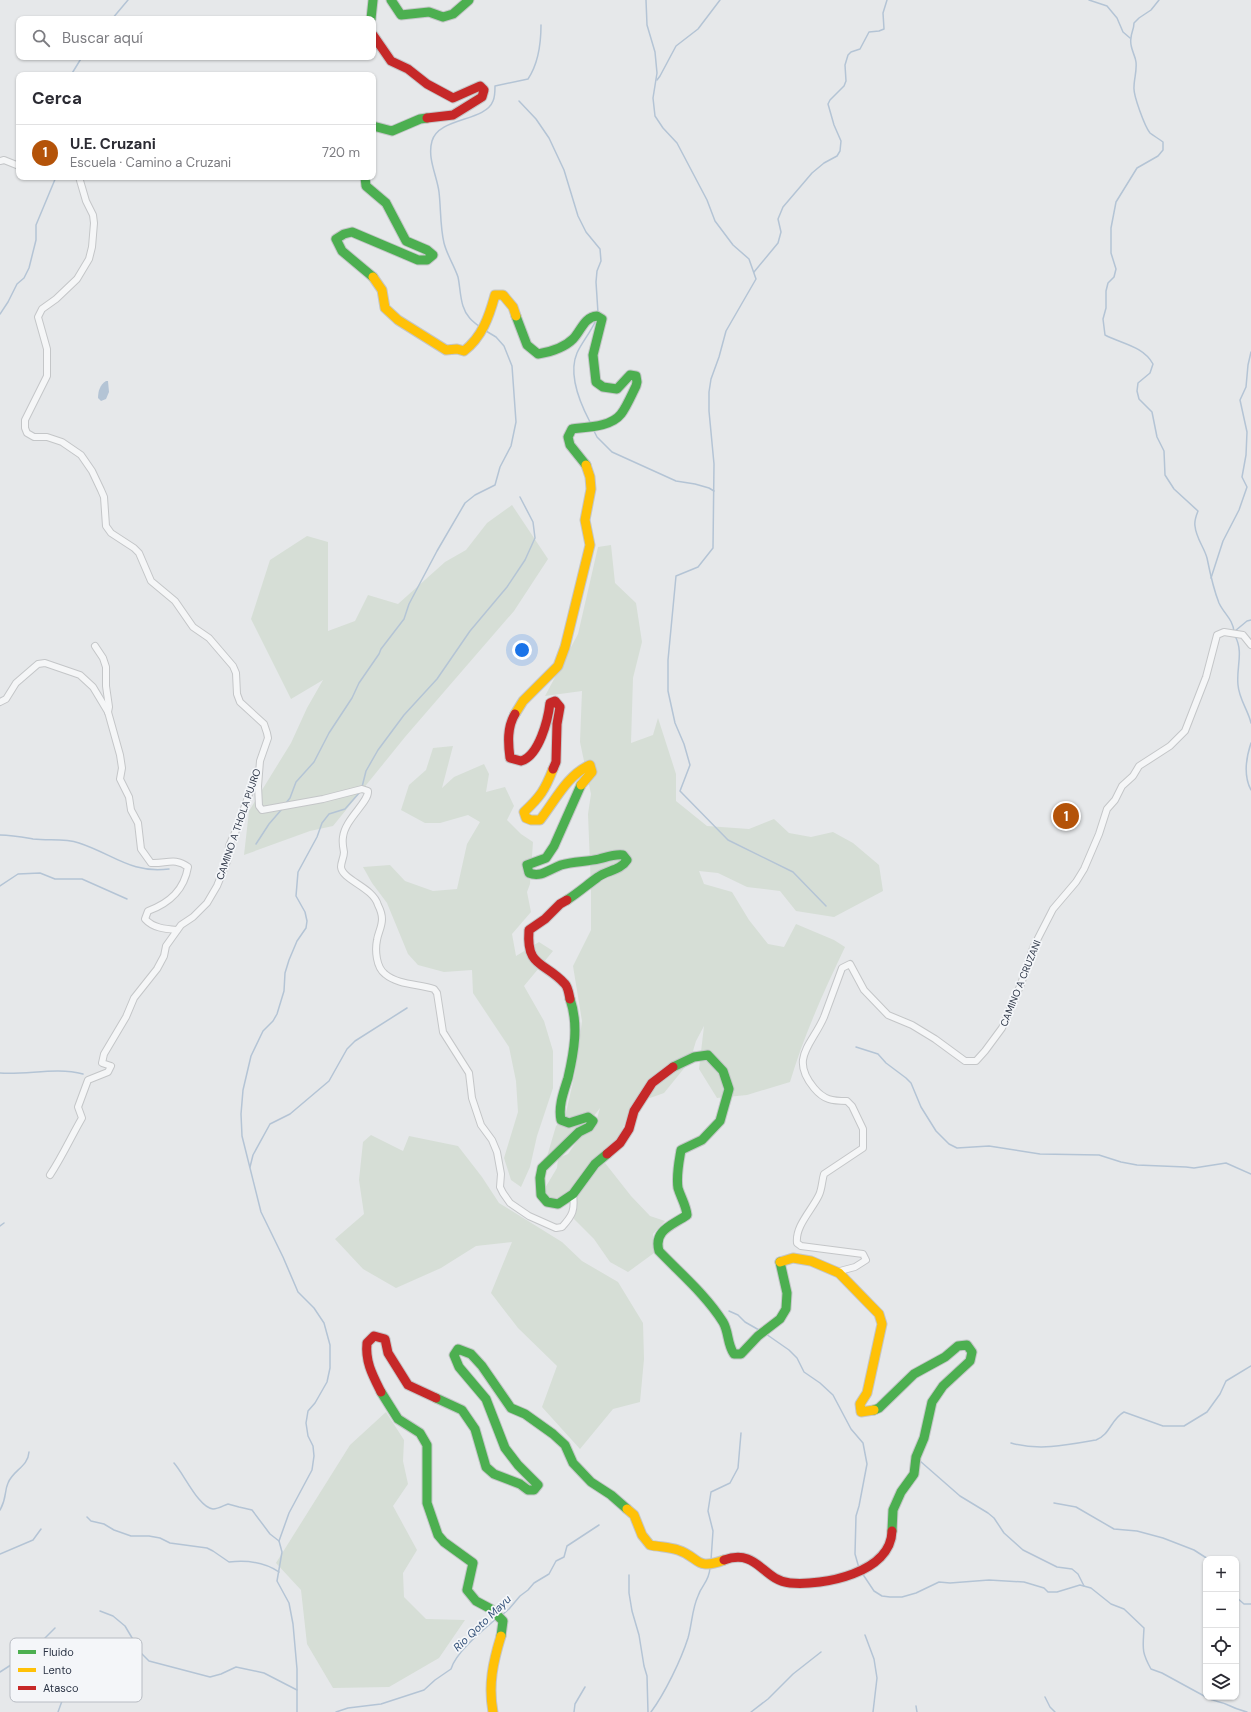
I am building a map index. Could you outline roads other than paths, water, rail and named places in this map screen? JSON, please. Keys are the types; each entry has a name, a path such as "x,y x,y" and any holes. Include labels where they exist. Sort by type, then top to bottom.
{"main road":[{"path":"371,16 373,0"},
{"path":"391,0 401,15 429,12 443,17 453,14 469,0"},
{"path":"376,40 391,62 408,69 427,84 442,93 453,98 480,86 484,90 482,97 453,114 420,119 392,131 376,127"},
{"path":"365,180 366,186 380,195 390,209 405,240 415,246 429,250 433,255 427,260 418,260 352,232 344,234 336,239 342,251 374,278 382,290 385,308 398,320 446,350 457,349 464,351 476,341 490,312 495,295 503,295 513,307 527,345 538,354 546,353 563,346 574,338 588,319 598,316 602,319 593,355 596,382 603,387 618,389 630,375 636,376 637,378 637,384 627,400 624,411 614,420 599,425 572,429 568,437 570,445 587,467 590,477 591,489 586,520 590,545 565,647 558,666 523,701 513,717 508,734 510,758 518,762 524,761 532,756 543,731 549,713 550,703 556,701 560,707 557,724 556,762 546,787 539,798 524,812 526,818 531,820 540,820 572,777 583,767 590,765 592,772 579,787 554,846 546,858 527,865 529,873 534,875 546,873 562,865 620,854 627,860 623,866 599,876 580,892 560,904 545,919 528,930 528,945 533,958 566,985 576,1028 570,1069 559,1112 561,1120 569,1123 588,1117 592,1119 592,1124 580,1132 542,1168 540,1178 540,1195 547,1202 558,1204 573,1194 595,1164 620,1143 629,1129 634,1111 652,1082 676,1065 694,1057 708,1055 724,1071 729,1089 720,1121 702,1140 681,1150 678,1168 678,1186 687,1205 687,1215 663,1230 657,1237 656,1244 659,1251 697,1291 724,1323 728,1332 730,1349 734,1354 741,1354 759,1335 781,1319 787,1311 787,1290 780,1270 780,1262 793,1258 811,1261 839,1272 879,1314 882,1324 867,1393 860,1404 861,1412 868,1412 879,1408 914,1374 945,1356 958,1346 967,1345 972,1352 970,1361 943,1386 932,1402 924,1438 916,1457 914,1474 901,1492 893,1510 892,1536 883,1556 870,1566 843,1578 816,1582 790,1583 777,1580 749,1558 730,1558 714,1564 701,1564 679,1550 650,1544 642,1535 634,1515 611,1495 591,1482 573,1463 565,1445 524,1414 511,1408 472,1354 458,1349 454,1354 456,1363 479,1388 487,1400 503,1444 510,1455 538,1485 534,1490 528,1490 520,1484 494,1474 486,1467 475,1429 462,1410 408,1385 388,1353 385,1339 374,1336 367,1343 366,1355 370,1370 385,1401 398,1419 420,1433 427,1445 427,1503 438,1535 444,1542 473,1563 467,1590 476,1601 491,1610 503,1621 503,1629 493,1660 491,1703 493,1712"}],"street":[{"path":"0,161 4,160 16,165"},
{"path":"79,180 86,201 93,215 94,223 92,247 89,260 77,279 42,309 38,317 47,349 47,376 26,418 25,428 27,433 34,437 47,438 62,442 81,455 92,471 104,497 106,526 111,533 139,553 151,581 175,601 193,627 209,638 233,666 236,673 237,694 240,702 264,724 267,733 268,738 260,764 257,796 259,806 262,810 323,799 362,789 368,791 368,795 346,827 343,836 344,854 341,867 344,875 371,893 377,899 382,918 377,944 377,959 380,967 384,974 394,979 434,989 437,993 443,1032 468,1073 472,1098 481,1125 492,1140 497,1152 501,1174 500,1187 510,1203 529,1216 556,1228 562,1227 573,1212 573,1194"},
{"name":"CAMINO A CRUZANI","path":"839,1272 860,1264 866,1260 863,1254 802,1246 797,1243 796,1237 807,1212 820,1194 824,1174 863,1148 863,1129 852,1106 846,1101 837,1101 822,1097 810,1083 803,1070 804,1055 811,1038 823,1019 842,968 850,964 864,990 888,1015 912,1025 935,1039 965,1061 976,1061 1002,1028 1021,984 1033,948 1053,909 1076,882 1084,869 1099,834 1107,809 1115,800 1122,786 1133,776 1139,766 1170,746 1186,731 1206,677 1217,635 1224,632 1243,635 1251,645"},
{"path":"95,646 103,658 106,667 106,686 109,707 108,712"},
{"path":"0,702 6,699 16,683 38,664 45,663 80,675 93,687 108,712 120,755 122,768 120,779 129,797 131,810 138,823 141,849 151,863 162,864 174,860 182,862 188,867 182,885 172,898 159,907 148,911 145,919 150,924 163,929 177,930"},
{"name":"CAMINO A THOLA PUJRO","path":"50,1175 63,1155 82,1118 78,1107 88,1080 108,1072 111,1066 102,1062 104,1054 126,1017 134,998 157,969 164,956 166,946 177,930 207,903 217,886 228,859 229,846 238,826 260,764"}],"water":[{"path":"108,381 109,392 106,399 101,401 98,398 99,391 102,384"}],"waterway":[{"path":"115,16 128,0"},
{"path":"646,0 647,25 655,52 657,73 653,98 655,116 663,128 677,143 707,200 715,221 733,245 749,259 756,279 726,331 711,379 709,411 714,464 713,548 698,567 676,576 668,660 668,691 675,723 684,744 690,765 680,791 728,840 793,872 826,906"},
{"path":"657,80 676,46 698,29 720,0"},
{"path":"754,272 778,243 781,232 778,219 783,207 812,173 824,163 837,156 840,151 841,141 834,125 828,104 844,86 846,81 845,65 848,55 851,52 860,49 869,32 884,29 883,13 887,0"},
{"path":"1089,0 1107,6 1117,18 1123,32 1130,38"},
{"path":"1159,0 1151,10 1134,23 1131,36 1131,47 1136,62 1134,91 1137,103 1150,133 1163,142 1163,150 1158,156 1137,168 1116,202 1111,228 1111,253 1116,269 1114,277 1108,283 1106,291 1106,308 1103,319 1105,335 1138,349 1144,353 1153,364 1150,373 1138,383 1137,391 1139,399 1152,412 1157,437 1164,451 1165,475 1174,489 1198,511 1195,522 1197,535 1207,558 1213,586 1219,603 1230,620 1234,632"},
{"path":"480,327 474,323 464,310 458,277 444,243 439,192 431,154 432,141 436,133 443,128 452,123 472,117 488,108 494,99 495,86 528,79 538,54 541,25"},
{"path":"73,72 80,60"},
{"path":"519,101 536,119 549,138 564,170 578,216 586,232 600,249 601,261 597,271 596,282 598,313"},
{"path":"0,314 17,284 24,278 29,268 36,240 36,225 55,180"},
{"path":"590,422 582,406 576,388 574,370 577,353 596,320"},
{"path":"285,804 290,798 296,782 314,762 329,733 352,698 359,683 381,649 404,619 409,604 437,551 465,503 475,495 495,485 500,467 511,446 516,422 512,366 504,346 496,337 486,331"},
{"path":"1211,578 1223,541 1239,510 1247,487 1242,477 1246,455 1247,432 1240,400 1246,387 1251,352"},
{"path":"593,429 597,437 612,452 676,481 695,484 714,491"},
{"path":"362,787 366,771 378,750 404,715 437,679 470,631 507,587 525,560 535,538 533,522 520,497"},
{"path":"1235,631 1247,621 1251,620"},
{"path":"1235,636 1239,648 1239,690 1251,723"},
{"path":"1251,743 1246,766 1248,784 1251,790"},
{"path":"297,1712 297,1669 293,1624 289,1603 277,1581 282,1552 279,1541 289,1513 312,1470 314,1456 313,1446 308,1436 306,1423 308,1411 315,1403 327,1382 330,1368 330,1345 324,1323 314,1308 298,1292 261,1212 242,1136 241,1114 243,1090 251,1056 263,1031 273,1021 277,1014 284,991 285,973 289,960 297,941 306,928 307,921 305,912 296,896 298,872 317,837 322,823 329,814 345,809 360,792"},
{"path":"256,844 269,824 282,809"},
{"path":"0,835 39,840 73,841 91,847 133,866 144,869 169,869"},
{"path":"0,886 18,874 40,873 55,879 82,879 127,899"},
{"path":"250,1167 253,1155 270,1124 290,1114 329,1081 347,1049 355,1041 407,1008"},
{"path":"856,1047 878,1054 886,1063 906,1078 911,1083 921,1107 936,1131 949,1144 957,1148 989,1146 1040,1154 1099,1155 1137,1165 1194,1168 1226,1163 1251,1174"},
{"path":"0,1073 63,1071 83,1074"},
{"path":"0,1226 4,1223"},
{"path":"729,1311 738,1315 745,1322 759,1330"},
{"path":"766,1334 789,1350 797,1358 804,1372 820,1383 833,1395 851,1429 863,1443 867,1464 856,1516 855,1554 859,1568"},
{"path":"1011,1443 1032,1447 1043,1447 1096,1440 1101,1438 1116,1419 1124,1412 1163,1426 1184,1426 1207,1412 1220,1394 1226,1381 1251,1366"},
{"path":"711,1560 713,1531 708,1511 711,1492 730,1483 738,1468 741,1433"},
{"path":"0,1510 4,1502 8,1483 26,1461 29,1452"},
{"path":"920,1461 960,1496 994,1518 1004,1533 1023,1550 1057,1567 1072,1569 1078,1574 1084,1586"},
{"path":"174,1463 202,1503 213,1509 228,1504 252,1510 270,1534 279,1541"},
{"path":"1054,1503 1076,1507 1114,1529 1137,1531 1163,1538 1194,1550 1203,1556"},
{"path":"87,1517 91,1521 104,1524 114,1530 131,1536 149,1536 160,1538 170,1543 207,1548 229,1562 255,1562 279,1572"},
{"name":"Rio Qoto Mayu","path":"502,1615 534,1583 549,1574 556,1561 564,1557 567,1546 599,1525"},
{"path":"0,1554 33,1540 41,1529"},
{"path":"651,1712 667,1686 681,1656 688,1638 696,1601 707,1580 710,1568"},
{"path":"862,1573 874,1591 882,1596 890,1597 902,1597 916,1593 939,1582 950,1583 989,1580 1024,1582 1044,1588 1048,1592 1057,1592 1080,1585 1091,1588 1111,1604 1124,1609 1144,1628 1143,1649 1151,1669 1162,1673 1203,1695"},
{"path":"629,1575 629,1593 632,1611 639,1635 647,1676 648,1712"},
{"path":"1239,1600 1244,1604 1251,1604"},
{"path":"100,1611 113,1616 125,1626 132,1638"},
{"name":"Rio Qoto Mayu","path":"336,1712 348,1708 381,1704 424,1690 451,1669 454,1662 464,1649 496,1619"},
{"path":"45,1638 55,1628"},
{"path":"865,1635 874,1659 877,1678 873,1712"},
{"path":"751,1712 768,1699 793,1674 821,1652"},
{"path":"142,1654 149,1661 210,1677 236,1667 264,1673 297,1690"},
{"path":"0,1672 10,1666"},
{"path":"574,1712 575,1704 585,1687"},
{"path":"1045,1697 1050,1707 1055,1712"},
{"path":"1212,1700 1247,1712"},
{"path":"58,1712 62,1702"},
{"path":"916,1706 917,1712"}],"place":[{"name":"U.E. Cruzani","path":"1066,816"}]}
